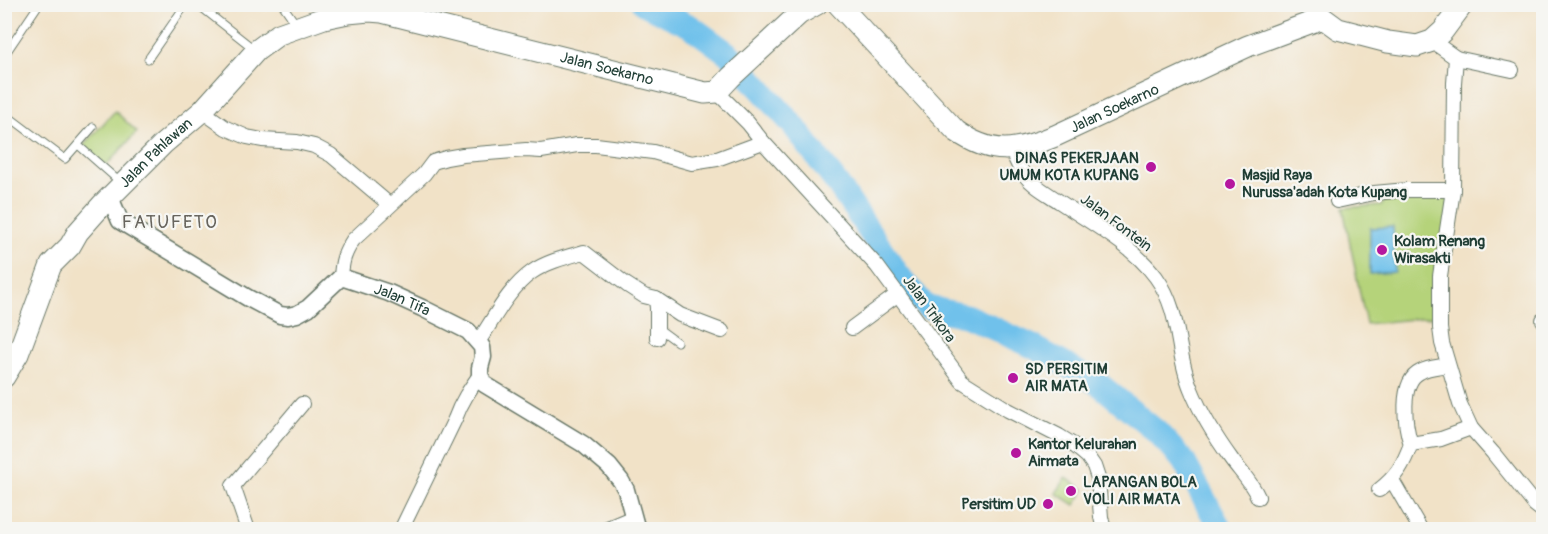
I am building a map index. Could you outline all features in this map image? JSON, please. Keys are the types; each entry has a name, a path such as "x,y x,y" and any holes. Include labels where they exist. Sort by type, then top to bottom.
{"highway":[{"path":"724,84 799,14 817,4"},
{"name":"Jalan Soekarno","path":"838,4 956,131 982,146 1012,150 1055,136 1323,11 1338,29 1388,42 1417,46 1432,41"},
{"path":"1432,41 1443,31 1463,4"},
{"name":"Jalan Pahlawan","path":"4,376 18,354 51,265 70,246 78,232 117,191 163,144 202,111 256,51 279,34 298,26 373,8"},
{"name":"Jalan Soekarno","path":"373,8 396,15 422,13 705,93 724,84"}],"street":[{"path":"1432,41 1456,58 1512,70"},
{"path":"1456,58 1453,190 1440,276 1442,344 1460,404 1471,428 1535,505 1544,512"},
{"name":"Jalan Trikora","path":"724,84 748,123 763,142 877,266 962,381 1008,410 1059,436 1087,456 1098,478 1104,530"},
{"path":"202,111 226,128 247,137 314,146 331,155 390,205"},
{"path":"117,191 120,220 248,298 280,315 288,316 308,308 341,277 342,262 353,240 424,174 433,162 446,158 596,145 653,152 692,163 717,159 763,142"},
{"name":"Jalan Fontein","path":"1012,150 1018,166 1031,183 1128,249 1156,277 1174,312 1181,356 1191,391 1215,434 1258,497"},
{"path":"1337,201 1374,193 1453,190"},
{"path":"403,529 462,400 480,375 483,350 478,342 503,303 522,280 533,271 584,252 644,296 656,299 680,315 723,331"},
{"name":"Jalan Tifa","path":"341,277 389,293 422,308 468,331 478,342"},
{"path":"852,328 898,294"},
{"path":"656,299 657,333"},
{"path":"1379,490 1392,480 1405,462 1411,444 1407,431 1406,401 1410,382 1421,371 1448,365"},
{"path":"480,375 484,384 583,444 609,466 621,481 626,490 635,523 603,530"},
{"path":"248,530 233,486 302,404"},
{"path":"1411,444 1441,439 1471,428"},
{"path":"1392,480 1421,530"}],"lane":[{"path":"4,56 39,4"},
{"path":"148,59 186,4"},
{"path":"197,4 256,51"},
{"path":"282,4 298,26"},
{"path":"4,113 65,159 93,127"},
{"path":"78,145 117,191"},
{"path":"657,333 677,342"}],"green space":[{"path":"115,111 137,132 106,166 83,146"},
{"path":"1390,194 1460,194 1448,235 1441,316 1366,324 1343,208 1381,205"},
{"name":"LAPANGAN BOLA VOLI AIR MATA","path":"1066,478 1085,490 1075,505 1056,493"}],"water":[{"name":"Kolam Renang Wirasakti","path":"1393,227 1395,272 1370,274 1370,228"}],"waterway":[{"path":"644,4 690,26 730,55 793,125 838,185 898,274 926,307 967,316 1034,347 1100,385 1156,431 1183,460 1221,530"}],"place":[{"name":"DINAS PEKERJAAN UMUM KOTA KUPANG","path":"1151,167"},
{"name":"Masjid Raya Nurussa'adah Kota Kupang","path":"1230,184"},
{"name":"Kolam Renang Wirasakti","path":"1382,250"},
{"name":"SD PERSITIM AIR MATA","path":"1013,378"},
{"name":"Kantor Kelurahan Airmata","path":"1016,453"},
{"name":"LAPANGAN BOLA VOLI AIR MATA","path":"1071,491"},
{"name":"Persitim UD","path":"1048,504"}],"district":[{"name":"FATUFETO","path":"170,222"}]}
